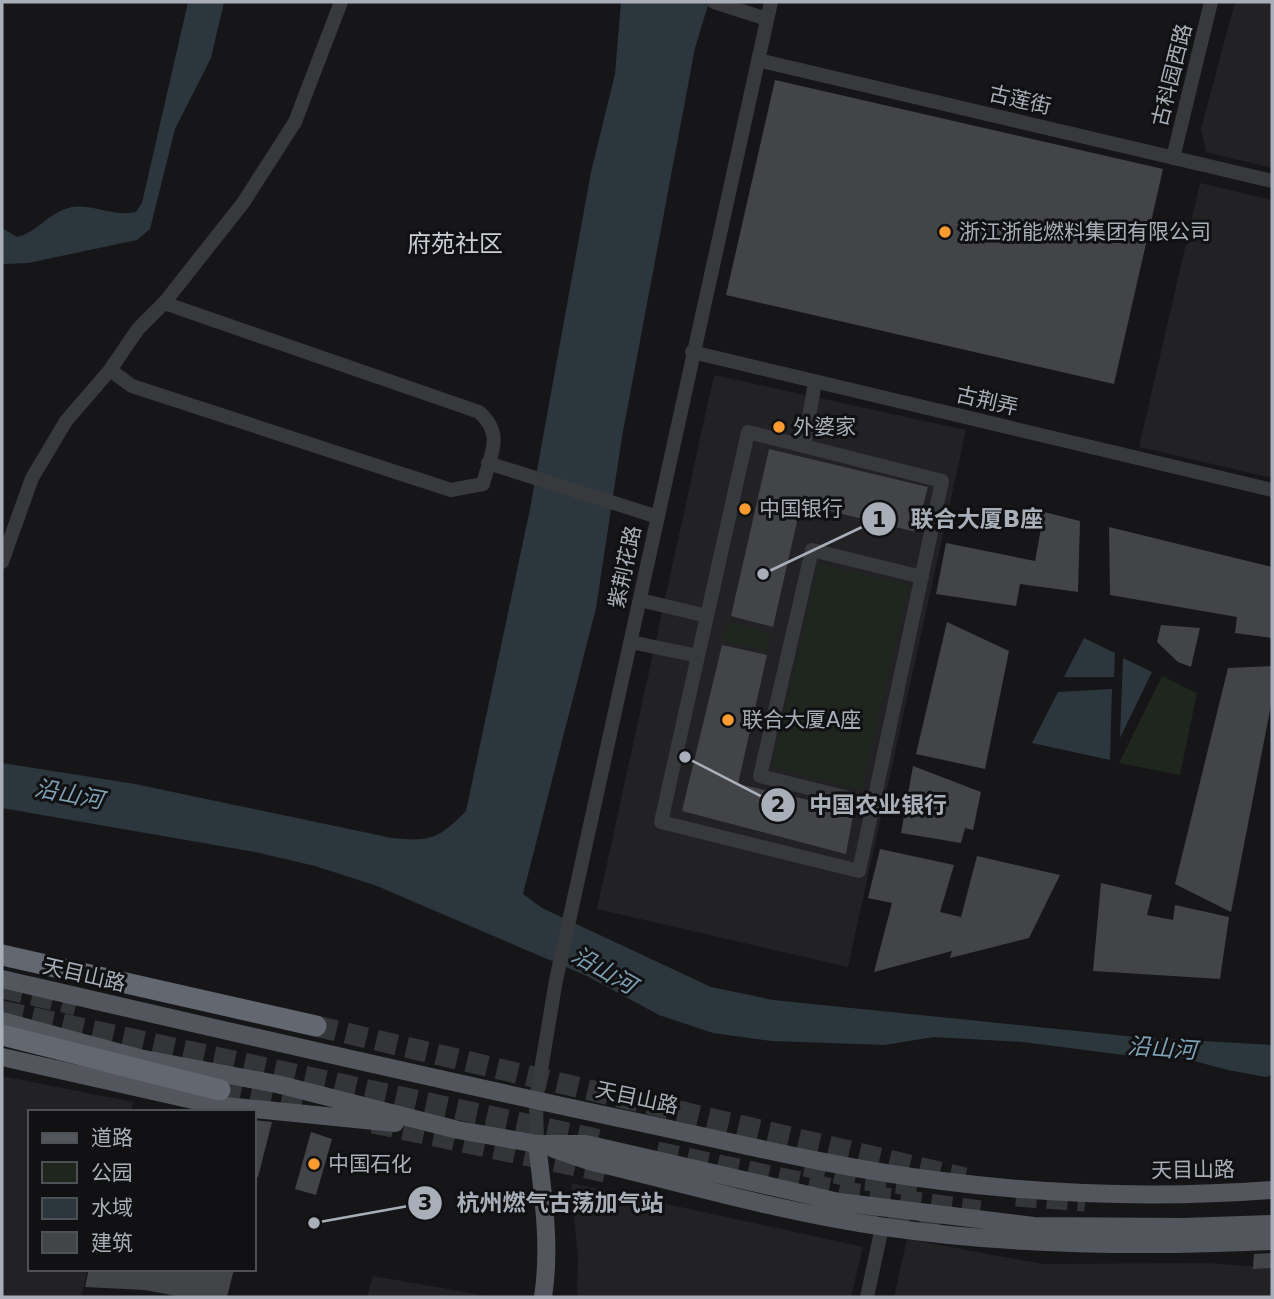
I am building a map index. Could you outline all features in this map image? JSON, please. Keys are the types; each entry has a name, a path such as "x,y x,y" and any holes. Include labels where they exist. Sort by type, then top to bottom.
{"highway":[{"path":"2,955 316,1026"},
{"path":"2,1035 220,1090"}],"main road":[{"name":"天目山路","path":"2,979 536,1100 870,1170 942,1181 1066,1192 1162,1194 1272,1190"},
{"path":"2,1021 139,1058 277,1084 458,1130"},
{"path":"2,1058 215,1105 458,1130 537,1144 589,1161 882,1227 977,1238 1161,1246 1272,1241"},
{"path":"537,1144 586,1144 839,1202 1034,1226 1182,1227 1272,1224"},
{"path":"537,1144 546,1227 543,1297"},
{"path":"936,1214 977,1238"}],"street":[{"path":"2,562 32,478 66,421 110,370 138,329 164,303 243,202 295,122 341,2"},
{"path":"715,2 767,19"},
{"name":"紫荆花路","path":"537,1144 536,1100 556,980 771,2"},
{"name":"古科园西路","path":"1173,158 1211,2"},
{"name":"古莲街","path":"758,60 1272,181"},
{"path":"110,370 132,386 451,490 484,484 495,443 490,422 479,412 164,303"},
{"name":"古荆弄","path":"692,352 1272,490"},
{"path":"804,446 815,382"},
{"path":"748,432 804,446 942,481 859,872 661,822 748,432"},
{"path":"488,463 658,517"},
{"path":"873,804 760,776 812,550 922,577"},
{"path":"640,600 707,616"},
{"path":"631,642 698,656"},
{"path":"867,1297 882,1227"}],"shaded area":[{"path":"1235,2 1272,2 1272,168 1206,152 1201,129"},
{"path":"1200,183 1272,200 1272,478 1139,447"},
{"path":"714,375 966,430 848,967 597,909"},
{"path":"2,1076 133,1102 131,1110 28,1110 28,1271 88,1271 81,1297 2,1297"},
{"path":"571,1183 863,1247 851,1297 577,1297 578,1259"},
{"path":"907,1239 1043,1264 1207,1263 1272,1268 1272,1297 894,1297"},
{"path":"373,1276 493,1297 367,1297"}],"green space":[{"path":"819,564 909,585 861,790 772,767"},
{"path":"728,622 770,633 766,651 723,641"},
{"path":"1162,676 1197,693 1180,775 1119,763"}],"water":[{"path":"188,2 224,2 211,58 175,129 150,229 137,240 28,263 2,264 2,228 17,237 30,232 58,212 73,207 118,213 136,212 142,203"},
{"name":"沿山河","path":"621,2 709,2 695,48 622,437 596,608 523,894 542,908 711,987 773,1000 1136,1037 1272,1045 1272,1075 1266,1077 1228,1070 1179,1057 1147,1058 1023,1042 934,1037 884,1045 772,1041 713,1033 659,1015 587,976 377,886 315,866 255,852 2,808 2,763 135,784 392,838 425,839 448,828 466,811 530,509 591,172 615,74"},
{"path":"1084,638 1115,653 1114,677 1064,677"},
{"path":"1123,658 1152,672 1120,738"},
{"path":"1112,689 1110,760 1032,743 1058,692"}],"building":[{"name":"浙江浙能燃料集团有限公司","path":"775,80 1163,169 1114,384 726,295"},
{"path":"769,449 928,487 916,532 801,504 773,627 731,616"},
{"path":"1044,512 1080,521 1078,592 1020,584 1016,606 936,594 946,543 1035,561"},
{"path":"1109,527 1272,567 1272,638 1235,633 1237,617 1110,595"},
{"path":"947,622 1009,651 985,769 916,754"},
{"path":"1161,625 1200,628 1191,667 1178,662 1157,642"},
{"name":"联合大厦A座","path":"722,645 767,655 738,784 854,810 846,854 682,811"},
{"path":"1272,666 1272,700 1231,912 1175,884 1228,668"},
{"path":"913,766 981,792 973,830 965,828 961,843 901,833"},
{"path":"880,849 954,865 940,912 961,917 977,856 1060,875 1029,938 950,958 952,951 874,972 892,903 868,898"},
{"path":"1101,883 1152,895 1147,915 1173,920 1175,905 1229,917 1220,979 1093,971"},
{"path":"256,1120 272,1122 256,1177"},
{"name":"中国石化","path":"311,1132 332,1139 316,1195 295,1189"},
{"path":"1272,1253 1272,1268 1253,1269 1254,1254"},
{"path":"89,1271 234,1271 227,1297 182,1297 144,1290 85,1287"}],"tunnel":[{"path":"2,988 76,1005"},
{"path":"2,1011 605,1141"},
{"path":"316,1026 965,1178"},
{"path":"220,1090 304,1108"},
{"path":"373,1123 605,1172"},
{"path":"657,1152 857,1194 980,1211"},
{"path":"805,1166 864,1180 921,1186"},
{"path":"1016,1196 1085,1201"},
{"path":"827,1210 903,1220 941,1220"}],"place":[{"name":"浙江浙能燃料集团有限公司","path":"945,232"},
{"name":"外婆家","path":"779,427"},
{"name":"中国银行","path":"745,509"},
{"name":"联合大厦B座","path":"763,574"},
{"name":"联合大厦A座","path":"728,720"},
{"name":"中国农业银行","path":"685,757"},
{"name":"中国石化","path":"314,1164"},
{"name":"杭州燃气古荡加气站","path":"314,1223"}],"district":[{"name":"府苑社区","path":"455,244"}]}
